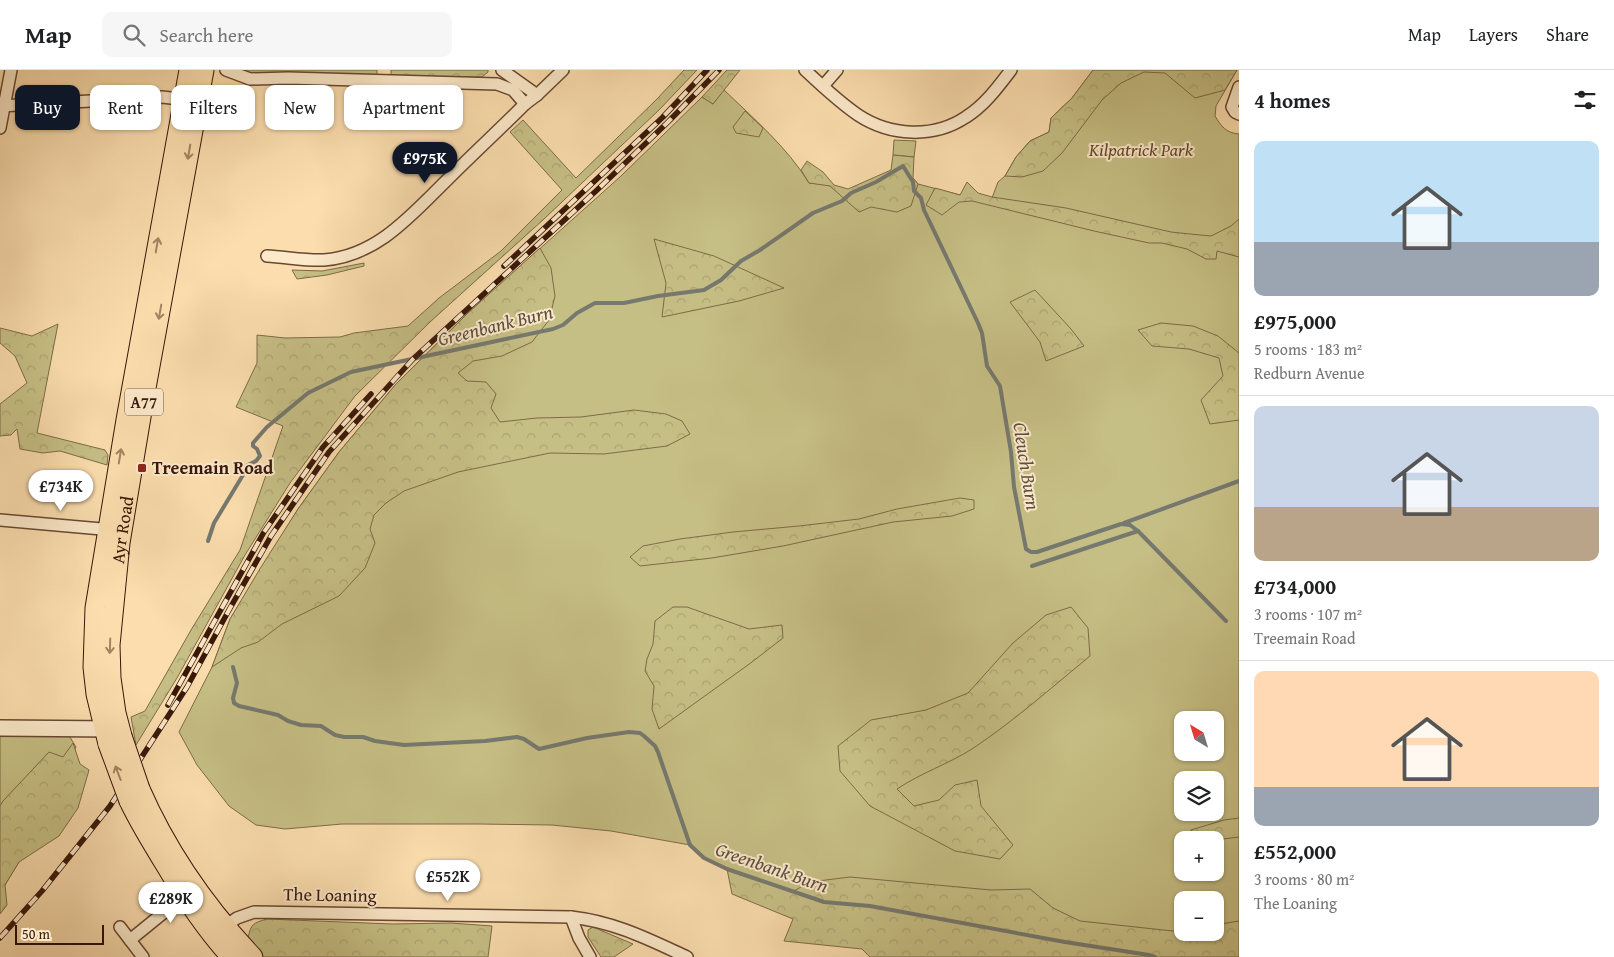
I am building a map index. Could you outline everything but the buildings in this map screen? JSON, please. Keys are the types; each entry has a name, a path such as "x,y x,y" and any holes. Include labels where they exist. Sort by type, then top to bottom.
{"main road":[{"name":"Ayr Road","path":"189,70 190,85"},
{"name":"Ayr Road","path":"198,85 204,70"},
{"name":"Ayr Road","path":"186,130 115,530 104,609 115,706 114,735 135,795 160,832 190,892 218,931 231,957"},
{"name":"Ayr Road","path":"218,931 253,957"}],"street":[{"path":"0,128 2,105 10,70"},
{"path":"226,70 250,79 384,75 497,84 513,90 525,104"},
{"path":"502,70 537,95"},
{"path":"267,256 324,260 352,253 376,243 401,225 562,70"},
{"path":"805,70 844,105 872,122 902,132 919,132 948,126 966,118 992,94 1011,70"},
{"path":"823,86 837,70"},
{"path":"1237,113 1232,106 1239,87"},
{"path":"2,105 162,97 171,98"},
{"path":"0,520 115,530"},
{"path":"0,728 114,735"},
{"path":"130,940 190,892"},
{"name":"The Loaning","path":"218,931 246,914 262,912 571,917 611,924 688,957"},
{"path":"571,917 579,938 590,957"},
{"path":"120,927 143,957"}],"green space":[{"path":"240,70 377,70 377,76 259,75 242,73"},
{"path":"391,70 488,70 488,72 482,77 391,77"},
{"path":"684,70 697,70 659,110 544,219 430,322 355,396 290,483 245,555 177,678 136,745 131,717 145,711 191,630 240,550 283,426 236,407 257,363 257,335 285,338 340,337 354,333 408,326 439,298 501,251 562,190 510,132 523,120 576,178"},
{"path":"727,70 740,70 713,104 702,97"},
{"name":"Kilpatrick Park","path":"1093,70 1237,70 1216,106 1215,116 1224,128 1239,134 1239,957 824,902 727,869 704,858 690,845 611,831 552,825 479,824 342,824 285,829 256,825 229,806 197,765 179,732 212,667 230,619 298,509 339,452 396,384 468,313 621,176 702,97 713,104 723,89 791,157 809,183 830,185 851,193 903,166 918,184 960,195 992,198 998,182 1005,176 1016,157 1030,141 1049,132 1051,118 1072,98"},
{"path":"1093,70 1237,70 1225,90 1195,98 1165,73 1144,72 1121,83 1102,100 1062,153 1043,171 1022,177 1005,176 1016,157 1030,141 1049,132 1051,118 1072,98"},
{"path":"745,111 763,128 759,137 736,133 733,127"},
{"path":"894,140 916,141 914,157 893,155"},
{"path":"893,155 914,157 913,178 918,184 911,206 897,212 871,207 859,212 830,186 809,183 801,170 807,161 823,172 834,185 848,189 891,170"},
{"path":"967,182 978,193 992,197 1066,208 1171,232 1211,236 1231,226 1239,219 1239,257 1217,251 1216,259 1206,259 1187,249 1094,231 972,201 959,202 942,215 926,205 935,188 960,195"},
{"path":"654,239 714,256 784,288 739,301 662,317 666,283"},
{"path":"540,248 551,268 555,296 549,320 532,342 502,356 473,361 458,373 467,381 486,382 496,394 491,408 500,422 537,418 581,417 634,410 666,414 682,421 690,434 667,446 604,454 550,453 458,472 404,491 386,503 374,515 370,529 375,543 365,568 339,596 282,624 258,642 241,648 212,667 230,619 298,509 339,452 396,384 468,313"},
{"path":"364,263 364,266 327,275 297,279 292,270 322,271"},
{"path":"1035,290 1084,346 1046,361 1040,342 1010,302"},
{"path":"1161,323 1193,326 1218,336 1239,353 1239,420 1210,424 1201,400 1223,376 1219,358 1189,349 1152,346 1138,330"},
{"path":"58,324 37,433 105,450 108,455 107,465 60,451 43,453 20,449 17,429 11,435 0,436 0,404 27,383 15,356 0,343 0,328 32,336"},
{"path":"960,498 974,500 974,509 952,516 893,522 783,546 712,558 640,566 630,557 643,546 680,539 859,519 897,509"},
{"path":"673,607 687,607 749,629 782,625 783,638 659,729 652,709 654,686 645,671 653,644 655,621"},
{"path":"1071,607 1088,628 1090,656 1018,716 988,738 972,749 897,789 914,806 939,800 955,785 977,780 981,806 1013,845 1000,859 955,851 870,806 840,771 838,746 871,720 926,710 968,693 1013,643 1046,615"},
{"path":"0,728 65,729 76,747 19,862 0,893"},
{"path":"73,743 80,764 89,770 78,808 59,836 19,862 5,885 7,905 0,914 0,806 49,752 63,757"},
{"path":"1239,818 1239,837 1224,839 1224,831 1191,831 1224,821"},
{"path":"727,869 792,892 810,882 850,877 991,890 1030,889 1053,908 1080,921 1174,931 1174,941 1224,941 1224,924 1239,921 1239,957 870,957 862,949 784,941 793,919 732,894"},
{"path":"267,919 392,924 451,923 492,926 488,957 263,957 253,947 248,938 253,925"},
{"path":"593,927 633,944 614,957 601,957 588,937 588,930"}],"waterway":[{"name":"Greenbank Burn","path":"208,541 214,523 243,475 246,466 256,461 260,456 253,443 267,427 308,393 351,372 553,329 563,325 577,313 595,303 624,303 704,290 721,280 741,261 813,213 842,201 851,193 876,182 903,166 913,182 914,191 921,198 924,210 978,323 982,333 987,366 1000,386 1011,452 1014,487 1026,549 1031,552 1037,552 1121,524 1130,525 1226,621"},
{"path":"1124,523 1239,481"},
{"path":"1032,566 1138,531"},
{"name":"Greenbank Burn","path":"233,667 237,683 233,698 234,703 239,706 278,715 288,721 301,725 321,726 335,735 344,737 363,737 375,741 404,745 485,741 517,737 524,739 539,749 587,738 629,732 640,733 655,746 658,752 690,845 704,858 727,869 824,902 870,906 1155,957"}],"railway":[{"path":"504,266 663,117 707,70"},
{"path":"0,938 42,891 110,806 187,687 271,536 329,452 413,359 596,191 719,70"},
{"path":"168,705 264,532 323,447 371,394"}],"place":[{"name":"Treemain Road","path":"142,468"}],"water label":[{"name":"Cleuch Burn","path":"1027,466"}]}
